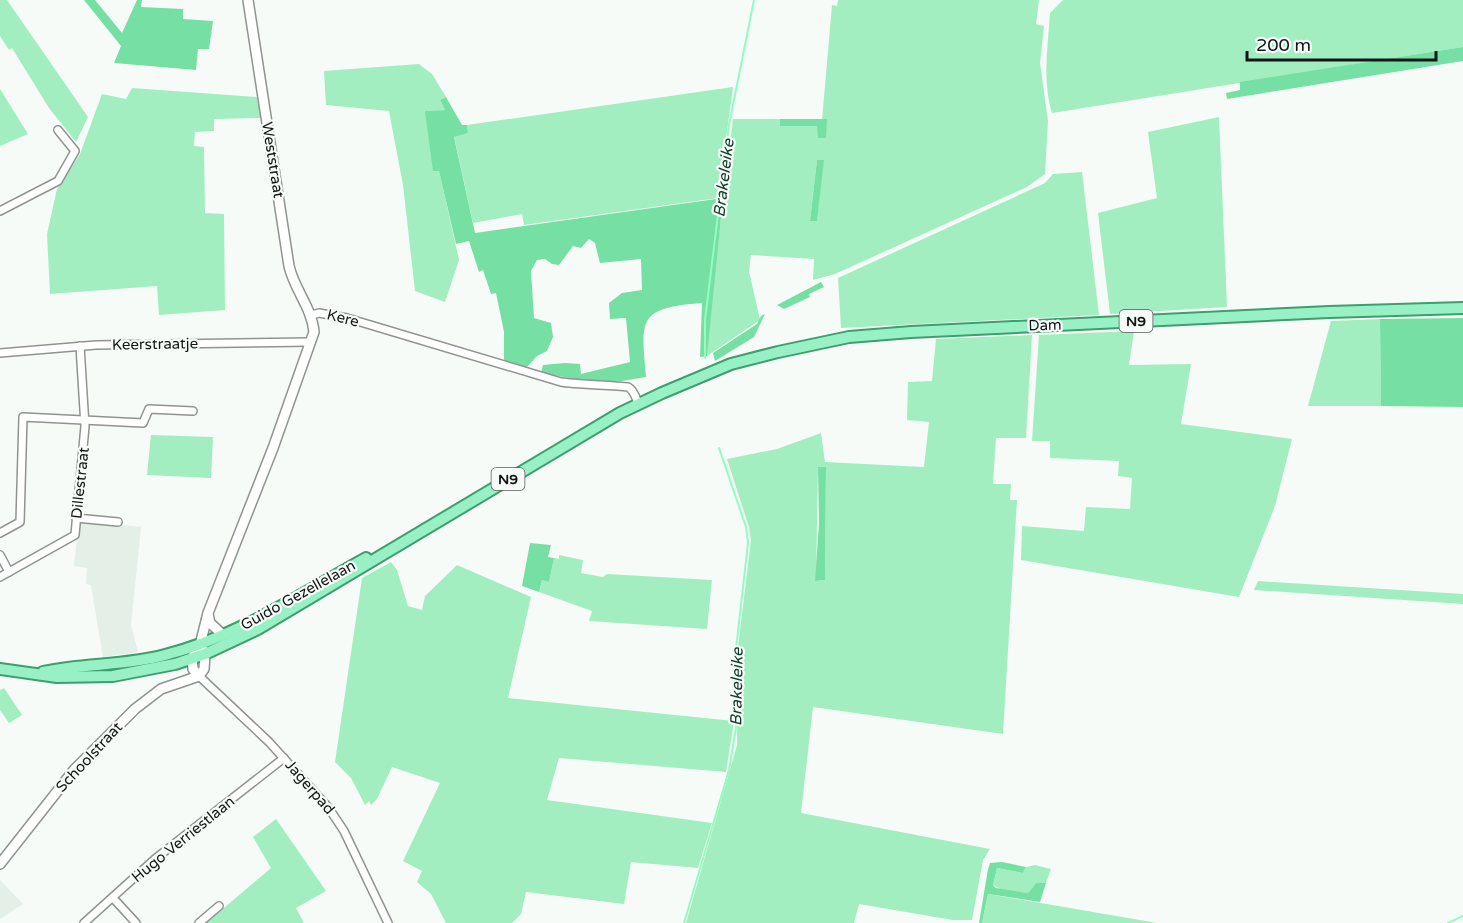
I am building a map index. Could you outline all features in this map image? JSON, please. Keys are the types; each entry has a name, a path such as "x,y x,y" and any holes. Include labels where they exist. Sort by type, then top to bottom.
{"main road":[{"name":"Dam","path":"638,403 731,364 849,337 988,328 1463,308"},
{"name":"Guido Gezellelaan","path":"203,650 224,635 314,592 386,547 396,544 638,403"},
{"name":"Guido Gezellelaan","path":"203,650 246,636 286,607"},
{"name":"N9","path":"0,669 57,677 113,676 192,658 203,650"},
{"name":"N9","path":"40,673 203,650"}],"street":[{"name":"Weststraat","path":"248,0 291,277 310,315"},
{"path":"0,211 58,181 75,151 58,130"},
{"name":"Kere","path":"203,650 208,613 273,448 314,332 310,315 319,313 347,318 561,382 600,387 625,386 632,389 638,403"},
{"name":"Keerstraatje","path":"0,352 80,346 310,342"},
{"name":"Dillestraat","path":"0,577 72,537 86,426 83,420 80,346"},
{"path":"0,533 20,522 23,417 143,423 149,409 193,411"},
{"path":"76,518 118,522"},
{"path":"0,555 9,572"},
{"path":"208,613 210,623 224,635"},
{"path":"192,658 193,669 199,676 204,669 203,650"},
{"name":"Jagerpad","path":"199,676 284,758 337,819 388,923"},
{"name":"Schoolstraat","path":"1,862 74,770 135,709 160,689 199,676"},
{"name":"Hugo Verriestlaan","path":"84,923 197,824 284,758"},
{"path":"113,897 136,923"},
{"path":"199,923 219,906"}],"shaded area":[{"path":"83,521 141,527 131,625 138,652 103,657 91,585 86,584 87,568 74,566 78,527"},
{"path":"0,880 23,904 0,919"}],"green space":[{"path":"0,0 7,0 88,117 76,142 49,108 12,48 9,50 0,36"},
{"path":"84,0 95,0 122,33 137,0 142,0 141,7 183,9 183,19 213,21 209,49 198,49 196,70 114,63 121,46"},
{"path":"838,0 1039,0 1036,24 1044,26 1040,63 1048,121 1045,174 1027,187 835,274 813,280 814,259 751,255 749,271 760,320 707,356 708,326 733,119 780,119 781,126 818,126 827,119 822,120 832,5 837,6","holes":["817,160 823,160 817,220 810,221"]},
{"path":"1063,0 1463,0 1463,47 1052,113 1046,76 1050,13"},
{"path":"1463,47 1463,61 1227,99 1226,93 1240,90 1240,82"},
{"path":"419,64 432,74 446,97 440,100 445,110 426,111 434,171 439,170 459,260 445,302 415,291 403,185 389,111 326,105 324,71"},
{"path":"733,87 718,198 524,225 522,214 473,223 454,136 468,133 467,125"},
{"path":"132,88 257,97 261,118 214,119 214,131 195,132 194,146 204,147 205,213 224,214 225,310 159,315 157,286 50,294 47,234 57,189 80,154 102,94 126,99"},
{"path":"0,89 28,134 0,146"},
{"path":"446,97 462,125 467,125 468,133 454,137 475,233 723,198 707,356 700,357 702,303 681,305 654,313 648,320 644,329 646,377 604,384 541,373 543,365 580,364 581,374 630,362 626,318 610,319 609,303 622,293 642,290 641,259 600,263 595,243 589,239 581,248 573,246 559,265 552,264 545,259 537,260 531,271 534,318 551,323 553,337 547,351 537,356 526,368 504,362 504,332 496,293 491,294 483,270 479,272 469,241 456,244 439,171 433,171 425,111 445,110 440,100"},
{"path":"1219,117 1227,307 1110,314 1098,213 1157,198 1148,132"},
{"path":"780,119 827,119 826,138 818,138 817,126 780,126"},
{"path":"817,160 824,160 817,221 810,221"},
{"path":"1082,172 1099,315 841,328 838,278 1045,183 1053,174"},
{"path":"821,282 824,287 809,294 810,297 784,309 777,305"},
{"path":"765,314 754,337 715,361 713,353 757,324 761,316"},
{"path":"1463,318 1463,407 1381,406 1380,319"},
{"path":"1380,319 1381,406 1308,406 1331,321"},
{"path":"1134,331 1129,365 1191,364 1181,424 1292,439 1275,506 1239,597 1021,560 1022,526 1084,531 1086,507 1130,509 1132,478 1118,476 1119,461 1050,458 1050,441 1032,441 1039,335"},
{"path":"1032,335 1026,438 996,438 993,484 1011,484 1010,500 1017,500 1003,734 813,707 801,813 990,849 983,860 972,920 953,920 859,904 854,923 686,923 737,745 738,647 751,540 727,459 777,449 821,433 825,462 924,467 929,422 907,420 908,382 932,381 936,339","holes":["826,467 825,580 816,581 818,468"]},
{"path":"151,435 213,437 211,478 147,475"},
{"path":"818,467 826,467 825,580 815,581 819,523"},
{"path":"530,543 551,545 548,557 554,558 549,582 542,580 539,592 522,586"},
{"path":"559,555 583,560 581,573 603,577 607,574 712,580 707,629 589,621 592,611 539,592 542,580 549,582 554,558 559,559"},
{"path":"391,562 397,570 408,606 422,610 425,596 457,565 531,597 508,698 734,721 726,772 559,758 547,800 712,823 698,868 631,862 624,904 526,892 521,914 512,923 446,923 431,894 417,882 422,871 403,861 440,783 392,767 377,799 371,805 369,801 365,805 351,778 335,762 362,578"},
{"path":"1258,581 1463,594 1463,604 1254,590"},
{"path":"4,688 22,715 9,723 0,710 0,690"},
{"path":"276,819 326,891 296,908 304,923 206,923 271,868 253,837"},
{"path":"1002,862 1026,867 1023,873 997,868 993,885 996,888 1028,893 1036,883 1046,883 1040,902 988,894 982,923 979,923 990,863"},
{"path":"1035,865 1051,869 1046,883 1036,883 1028,893 1002,890 993,885 997,868 1023,873 1026,867"},
{"path":"988,894 1157,923 982,923"}],"waterway":[{"name":"Brakeleike","path":"705,358 705,320 729,125 754,0"},
{"name":"Brakeleike","path":"684,923 729,770 736,728 735,658 748,543 746,527 719,448"},
{"path":"1448,923 1463,916"}]}
